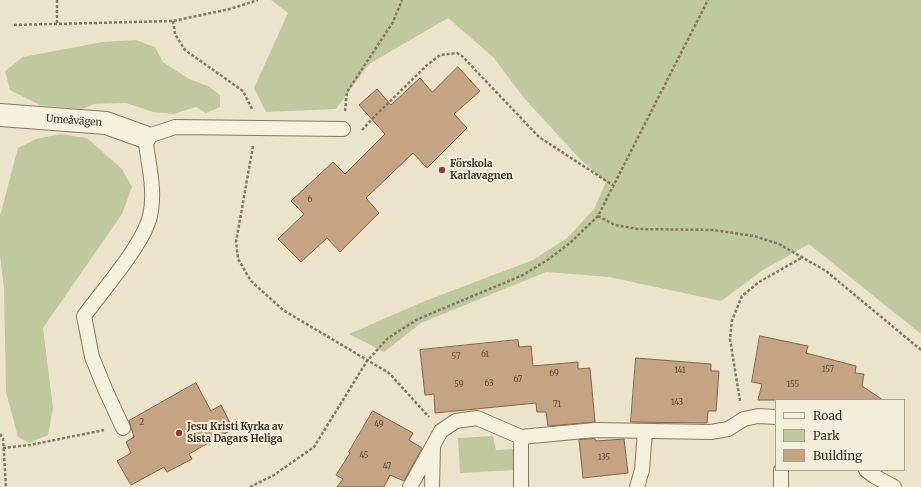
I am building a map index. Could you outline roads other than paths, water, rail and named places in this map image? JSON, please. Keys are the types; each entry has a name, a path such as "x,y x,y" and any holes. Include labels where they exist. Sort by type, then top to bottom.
{"street":[{"name":"Umeåvägen","path":"0,115 106,123 145,137"}],"lane":[{"path":"122,425 92,357 84,316 142,236 150,216 152,195 145,137 175,127 343,129"},
{"path":"410,487 441,431 456,421 477,418 521,437 594,430 711,432 728,429 744,419 758,416 775,419"},
{"path":"637,487 642,470 645,431"},
{"path":"521,437 522,487"},
{"path":"432,487 433,445"},
{"path":"781,471 781,487"},
{"path":"870,478 894,487"}],"place":[{"name":"Förskola Karlavagnen","path":"442,170"},
{"name":"Jesu Kristi Kyrka av Sista Dagars Heliga","path":"179,433"}]}
